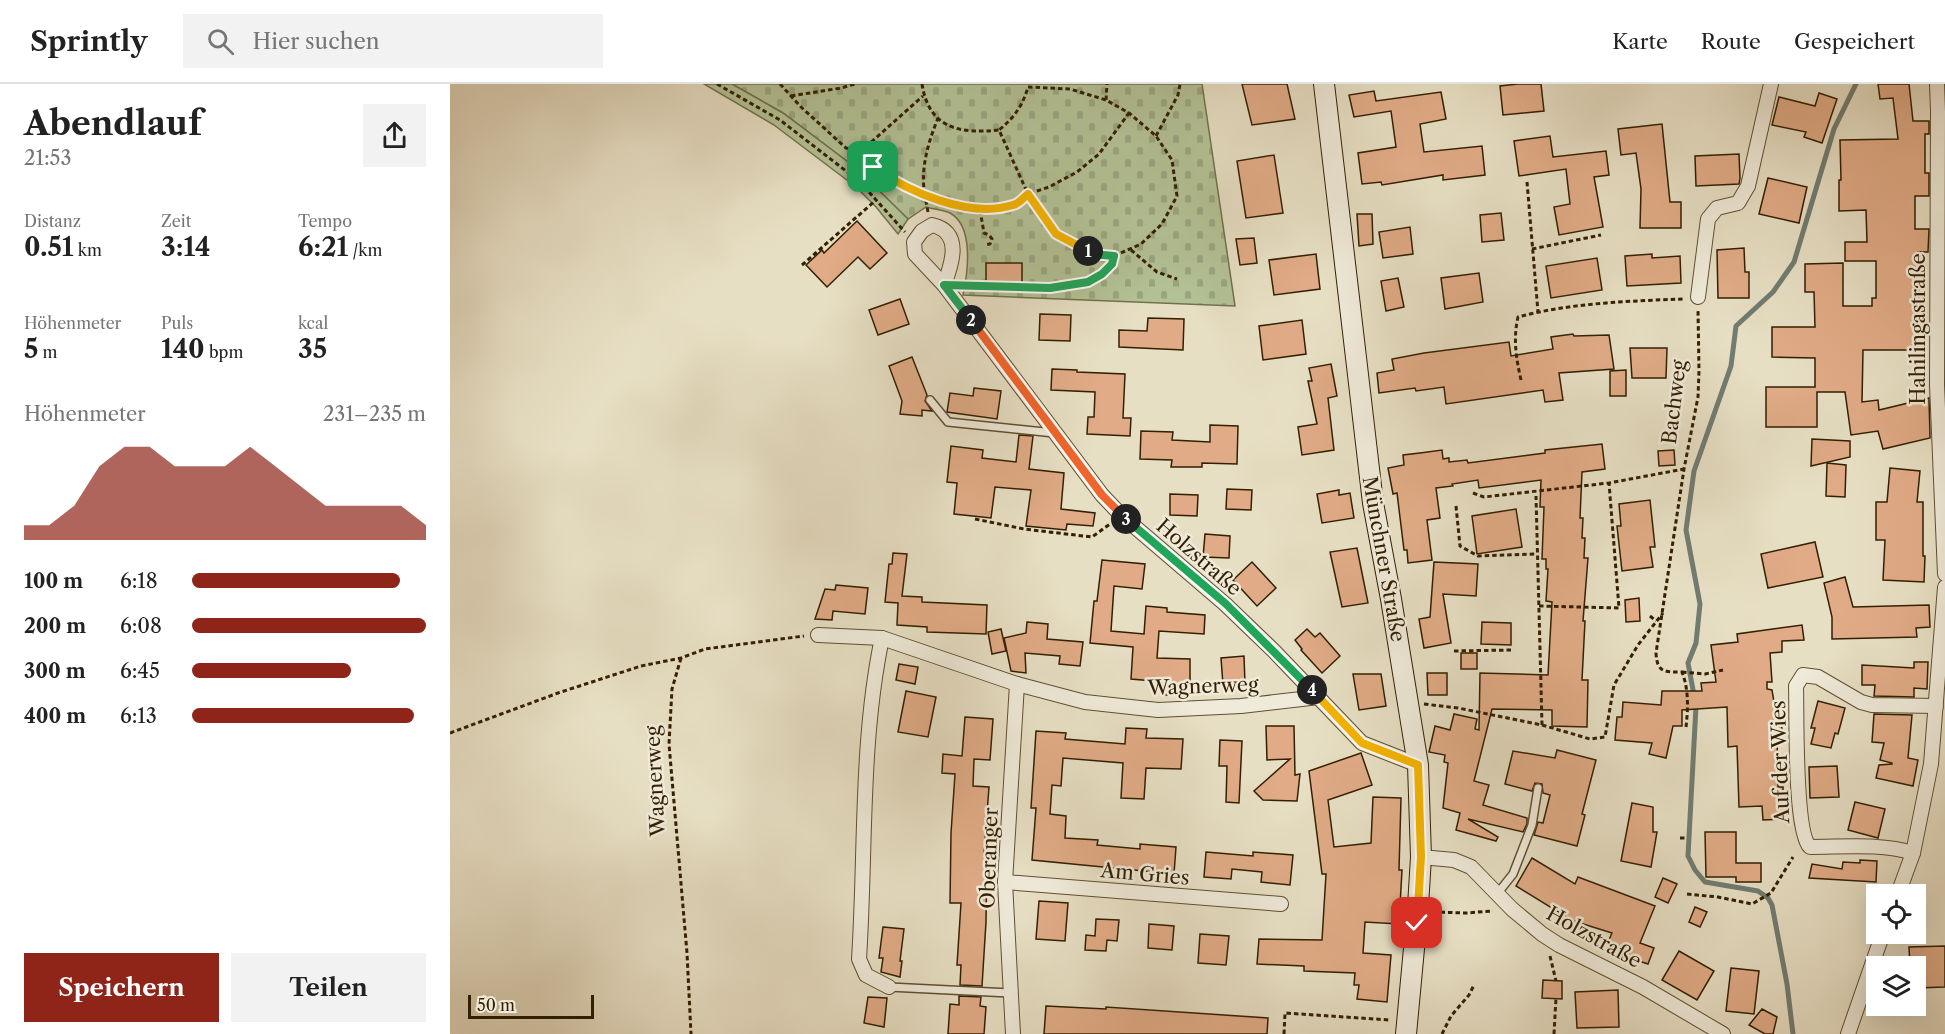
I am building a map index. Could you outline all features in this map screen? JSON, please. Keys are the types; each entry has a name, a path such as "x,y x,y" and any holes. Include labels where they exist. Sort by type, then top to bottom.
{"main road":[{"name":"Münchner Straße","path":"1324,84 1372,503 1391,599 1418,765 1421,857 1406,1034"}],"street":[{"path":"1698,297 1708,219 1717,208 1738,203 1748,186 1771,84"},
{"name":"Hahilingastraße","path":"1937,84 1937,385 1945,573"},
{"path":"914,242 922,231 932,225 943,228 950,237 953,251 952,262 944,285"},
{"name":"Holzstraße","path":"914,242 915,254 944,285 1102,495 1121,515 1226,604 1362,743 1418,765"},
{"path":"1902,884 1913,853 1930,764 1945,587"},
{"name":"Wagnerweg","path":"818,635 882,638 1017,684 1085,702 1158,710 1241,706 1319,697"},
{"path":"882,638 868,730 859,959 866,975 889,987"},
{"name":"Auf der Wies","path":"1913,853 1905,850 1863,847 1810,847 1807,843 1799,812 1796,686 1803,675 1818,677 1861,702 1872,705 1936,706"},
{"name":"Oberanger","path":"1013,1034 1005,882 1017,684"},
{"path":"1930,764 1945,763"},
{"name":"Holzstraße","path":"1421,857 1454,860 1471,867 1512,909 1542,934 1559,945 1643,987 1723,1034"},
{"name":"Am Gries","path":"1005,882 1281,904"},
{"path":"1848,1034 1879,944"}],"lane":[{"path":"944,285 965,286"},
{"path":"930,400 948,422 1056,433"},
{"path":"1497,894 1514,874 1532,825 1539,788"},
{"path":"889,987 1010,993"}],"path":[{"path":"717,84 780,120 859,181 914,242"},
{"path":"780,84 801,107 846,148 860,152 873,167 887,177 925,195 980,210 1016,205 1028,194 1049,187 1077,172 1099,154 1129,113"},
{"path":"791,96 855,84"},
{"path":"922,84 924,96 932,112 938,118 957,129 974,132 999,130 1018,111 1025,99 1028,85 1070,90 1106,100 1129,113 1156,136 1172,160 1177,196 1162,224 1141,244 1114,256 1092,254 1056,234 1028,194 999,130"},
{"path":"1106,100 1107,84"},
{"path":"1156,136 1178,95 1180,84"},
{"path":"860,152 924,96"},
{"path":"926,207 922,178 927,150 938,118"},
{"path":"1527,182 1538,312"},
{"path":"802,265 876,200"},
{"path":"980,210 984,233 992,239 990,244 986,245"},
{"path":"1533,249 1601,235"},
{"path":"1131,250 1157,272 1177,279"},
{"path":"965,286 1050,288 1088,282 1102,274 1112,264 1114,256"},
{"path":"1521,380 1516,356 1515,331 1518,317 1538,312 1633,300 1698,297"},
{"name":"Bachweg","path":"1684,672 1667,672 1660,669 1656,652 1664,613 1684,469 1698,397 1700,371 1698,297"},
{"path":"1473,493 1484,497 1609,483 1684,469"},
{"path":"1539,606 1619,608 1609,483"},
{"path":"1536,496 1542,725"},
{"path":"1456,506 1460,546 1478,556 1537,554"},
{"path":"975,519 1024,529 1092,537 1121,515"},
{"path":"1408,702 1458,708 1542,725 1590,740 1605,737 1614,685 1626,663 1664,613"},
{"path":"1650,616 1656,621"},
{"path":"450,733 558,693 641,666 681,658 705,649 818,635"},
{"path":"1454,651 1511,650"},
{"name":"Wagnerweg","path":"681,658 672,689 669,744 686,941 691,1034"},
{"path":"1686,728 1688,709 1684,672 1705,674 1723,670"},
{"path":"1687,894 1752,904 1771,893 1793,857"},
{"path":"1418,912 1466,913 1512,909"},
{"path":"1550,956 1556,981"},
{"path":"1442,1034 1451,1016 1469,995 1474,985"},
{"path":"1554,1034 1556,998"},
{"path":"1284,1034 1285,1013 1370,1019"}],"green space":[{"path":"704,84 732,84 783,113 856,168 908,219 898,234 856,187 774,125"},
{"path":"732,84 1202,84 1235,306 963,295 967,250 963,228 958,219 950,213 926,207 908,219 856,168 783,113"}],"building":[{"path":"1242,84 1287,84 1295,119 1252,125"},
{"path":"1541,84 1544,111 1503,115 1500,86"},
{"path":"1878,84 1909,84 1913,121 1929,121 1929,134 1925,134 1925,173 1929,173 1929,196 1915,196 1915,229 1929,229 1928,252 1918,252 1920,350 1863,350 1862,402 1878,400 1879,410 1929,398 1930,438 1883,449 1878,431 1851,435 1845,392 1817,392 1817,427 1766,427 1766,387 1815,387 1815,358 1772,357 1772,327 1815,327 1814,292 1805,292 1805,264 1843,263 1843,306 1872,306 1872,298 1876,298 1876,261 1845,261 1845,242 1867,242 1866,210 1839,211 1839,180 1841,180 1840,140 1898,139 1893,98 1880,99"},
{"path":"1374,91 1376,101 1441,92 1446,119 1420,124 1424,152 1482,146 1485,175 1443,180 1443,175 1382,185 1381,182 1362,184 1358,153 1396,147 1391,111 1354,117 1349,95"},
{"path":"1819,93 1837,99 1822,143 1804,137 1806,132 1772,125 1779,97 1815,106"},
{"path":"1662,124 1670,202 1681,202 1681,228 1640,228 1641,189 1636,153 1621,155 1618,129"},
{"path":"1550,136 1553,157 1606,151 1609,175 1594,177 1603,227 1559,235 1554,207 1570,204 1566,169 1519,176 1514,141"},
{"path":"1739,154 1739,184 1696,186 1695,156"},
{"path":"1274,155 1283,213 1246,218 1237,161"},
{"path":"1768,178 1807,187 1799,223 1759,214"},
{"path":"1501,213 1504,240 1482,242 1480,215"},
{"path":"1357,214 1372,214 1373,244 1359,246"},
{"path":"857,221 887,253 870,269 858,257 827,287 806,265 822,250 824,253"},
{"path":"1410,227 1413,254 1383,258 1379,232"},
{"path":"1254,238 1257,263 1240,265 1236,239"},
{"path":"1744,248 1745,272 1749,272 1749,298 1718,298 1717,250"},
{"path":"1316,254 1320,289 1274,295 1269,260"},
{"path":"1652,254 1652,258 1680,256 1681,283 1627,286 1625,256"},
{"path":"1597,258 1602,290 1551,298 1546,266"},
{"path":"986,263 1022,263 1022,284 986,284"},
{"path":"1479,273 1483,302 1445,309 1441,278"},
{"path":"1398,278 1404,307 1386,311 1381,281"},
{"path":"900,299 909,324 878,335 869,310"},
{"path":"1040,314 1071,315 1070,341 1039,340"},
{"path":"1148,318 1184,319 1183,350 1119,347 1119,330 1147,331"},
{"path":"1302,320 1306,354 1263,360 1259,326"},
{"path":"1573,334 1574,336 1609,335 1614,369 1559,373 1563,400 1545,402 1543,390 1446,404 1444,387 1379,393 1377,373 1394,370 1392,359 1509,342 1511,356 1553,349 1551,337"},
{"path":"1630,348 1667,348 1666,378 1632,378"},
{"path":"912,357 927,395 925,401 932,411 922,410 922,416 900,414 902,401 889,366"},
{"path":"1331,364 1337,396 1328,398 1334,450 1302,455 1298,427 1317,424 1308,381 1312,381 1309,368"},
{"path":"1052,369 1125,374 1123,418 1131,418 1130,436 1087,434 1088,417 1094,417 1095,392 1051,390"},
{"path":"1626,370 1626,396 1610,396 1610,371"},
{"path":"974,388 1001,391 997,419 947,412 950,393 973,396"},
{"path":"1210,425 1238,426 1237,464 1202,463 1202,467 1171,467 1172,460 1140,459 1141,431 1173,432 1172,440 1210,442"},
{"path":"1019,435 1033,436 1029,469 1064,473 1061,509 1095,513 1093,526 1067,524 1066,530 1026,526 1031,490 995,487 991,518 954,514 957,483 947,482 951,446 983,450 982,458 1016,462"},
{"path":"1812,439 1850,441 1850,457 1811,466"},
{"path":"1602,444 1605,469 1582,472 1580,518 1583,518 1582,538 1585,538 1584,558 1588,558 1583,621 1585,621 1582,680 1588,680 1587,727 1552,726 1552,710 1492,709 1474,781 1489,785 1483,805 1527,818 1527,824 1523,832 1468,819 1498,837 1496,841 1456,830 1460,813 1443,808 1448,763 1444,762 1445,755 1429,752 1435,726 1450,730 1454,714 1477,719 1475,729 1479,730 1480,673 1548,675 1552,602 1546,601 1548,569 1546,569 1546,559 1542,559 1544,507 1540,507 1541,480 1479,488 1478,480 1436,488 1440,518 1427,520 1432,560 1408,563 1407,550 1404,550 1397,493 1393,494 1388,468 1404,465 1403,455 1442,450 1443,459 1449,458 1449,462 1467,460 1468,463 1545,453 1545,450"},
{"path":"1674,450 1675,465 1659,466 1658,451"},
{"path":"1827,463 1846,465 1845,497 1826,496"},
{"path":"1890,468 1920,471 1917,502 1923,502 1924,582 1883,580 1885,540 1876,540 1876,502 1887,502"},
{"path":"1227,489 1252,490 1251,510 1226,509"},
{"path":"1339,490 1339,495 1350,493 1354,518 1322,523 1317,494"},
{"path":"1170,494 1198,495 1197,516 1170,515"},
{"path":"1650,500 1655,547 1650,547 1653,567 1622,571 1617,526 1621,526 1619,504"},
{"path":"1516,509 1522,547 1477,554 1472,516"},
{"path":"1205,534 1230,536 1229,558 1203,557"},
{"path":"1815,542 1823,577 1768,588 1761,554"},
{"path":"1357,548 1368,603 1342,607 1330,552"},
{"path":"893,553 907,554 902,596 922,597 922,602 987,605 986,634 927,632 927,627 897,625 898,603 885,602 889,564 892,564"},
{"path":"1102,560 1145,564 1142,589 1114,586 1111,631 1144,634 1146,606 1167,608 1167,612 1205,615 1204,634 1159,631 1157,658 1190,659 1190,694 1165,695 1165,682 1131,679 1133,647 1090,643 1094,601 1097,601"},
{"path":"1252,562 1276,588 1257,606 1233,580"},
{"path":"1434,562 1478,564 1476,596 1443,594 1451,643 1424,648 1419,619 1430,617"},
{"path":"1845,577 1853,607 1929,605 1930,627 1916,628 1917,637 1832,639 1832,617 1824,583"},
{"path":"836,585 868,588 865,614 833,611 832,620 815,619 825,589 835,590"},
{"path":"1639,598 1640,621 1626,622 1625,600"},
{"path":"1027,622 1048,624 1047,639 1083,642 1080,666 1059,664 1060,656 1025,653 1026,673 1011,671 1004,638 1026,633"},
{"path":"1482,622 1511,623 1511,645 1481,644"},
{"path":"1802,625 1804,640 1782,641 1782,652 1770,653 1772,682 1767,682 1767,689 1772,690 1774,702 1781,702 1782,736 1777,736 1778,787 1783,787 1784,819 1763,820 1762,806 1739,807 1737,746 1728,747 1727,707 1682,710 1682,726 1673,726 1666,758 1649,754 1652,743 1615,740 1617,717 1622,717 1623,702 1661,705 1662,691 1702,691 1701,683 1716,682 1711,645 1738,642 1737,634"},
{"path":"1001,629 1006,651 992,654 988,632"},
{"path":"1307,629 1315,637 1320,633 1340,656 1322,673 1295,640"},
{"path":"1461,653 1477,653 1477,669 1461,669"},
{"path":"1244,656 1245,684 1223,685 1221,658"},
{"path":"1914,662 1928,662 1927,689 1914,688 1914,697 1874,696 1875,685 1862,685 1862,665 1914,668"},
{"path":"899,664 918,667 915,684 896,680"},
{"path":"1427,673 1447,673 1447,695 1428,695"},
{"path":"1353,674 1381,674 1386,706 1359,710"},
{"path":"906,691 936,697 928,737 898,732"},
{"path":"1818,701 1845,708 1838,734 1835,733 1831,748 1811,744 1815,728 1811,728"},
{"path":"1874,714 1912,715 1908,758 1918,760 1913,786 1876,778 1879,765 1892,763 1880,760 1884,743 1872,742"},
{"path":"965,717 993,719 990,760 974,759 973,786 989,787 984,855 987,855 986,922 982,986 960,985 961,965 957,965 961,903 950,903 955,774 942,773 943,754 962,756"},
{"path":"1266,726 1294,726 1295,775 1300,774 1297,801 1263,800 1254,791 1290,759 1267,760"},
{"path":"1126,728 1147,729 1146,738 1183,739 1181,769 1146,768 1144,799 1121,798 1123,763 1063,758 1061,786 1052,785 1050,814 1066,816 1065,838 1098,840 1097,845 1140,849 1140,844 1176,847 1174,874 1032,860 1036,808 1031,808 1036,731 1066,733 1065,739 1125,744"},
{"path":"1220,740 1242,741 1239,803 1226,802 1227,766 1219,766"},
{"path":"1557,750 1596,760 1582,814 1585,815 1577,846 1534,835 1538,822 1543,823 1550,795 1543,793 1542,784 1535,783 1532,791 1505,784 1513,751 1555,758"},
{"path":"1361,753 1372,785 1328,800 1334,847 1371,843 1373,797 1401,798 1399,870 1402,870 1399,924 1365,922 1363,953 1391,955 1387,1002 1357,999 1359,985 1354,985 1355,973 1304,971 1304,966 1257,964 1259,939 1322,940 1326,874 1322,874 1309,771"},
{"path":"1837,766 1839,797 1810,798 1809,767"},
{"path":"1855,802 1885,809 1878,838 1848,830"},
{"path":"1632,803 1653,807 1653,832 1657,832 1651,867 1621,861"},
{"path":"1705,832 1736,832 1736,863 1761,863 1761,882 1736,882 1736,877 1706,877"},
{"path":"1206,852 1253,856 1253,852 1293,855 1290,885 1261,882 1262,872 1232,869 1231,879 1204,877"},
{"path":"1532,858 1575,884 1578,877 1655,906 1640,943 1654,948 1648,964 1627,957 1630,950 1608,942 1612,933 1564,918 1565,916 1516,886"},
{"path":"1860,860 1877,861 1876,882 1809,878 1812,864 1842,869 1843,862 1860,863"},
{"path":"1663,878 1677,884 1668,903 1655,897"},
{"path":"1039,901 1068,903 1065,941 1036,939"},
{"path":"1695,907 1707,912 1700,927 1689,922"},
{"path":"1096,919 1119,920 1117,941 1107,940 1106,951 1085,950 1086,935 1095,936"},
{"path":"1149,924 1174,926 1172,950 1148,948"},
{"path":"883,927 904,929 900,977 881,972 883,958 879,958"},
{"path":"1200,934 1229,936 1226,965 1198,963"},
{"path":"1945,946 1945,987 1926,988 1926,956 1909,956 1909,947"},
{"path":"1679,951 1714,971 1697,1000 1662,980"},
{"path":"1731,968 1759,971 1754,1014 1726,1011"},
{"path":"1543,980 1562,981 1562,999 1542,998"},
{"path":"1618,990 1619,1027 1577,1028 1575,992"},
{"path":"959,996 981,997 980,1006 986,1007 984,1034 948,1034 950,1004 959,1005"},
{"path":"868,997 887,998 884,1027 864,1023"},
{"path":"1046,1006 1106,1009 1106,1007 1268,1018 1267,1034 1044,1034"},
{"path":"1762,1009 1777,1017 1773,1034 1765,1034 1749,1025"}],"waterway":[{"path":"1793,1034 1787,984 1772,905 1768,898 1758,891 1705,882 1695,870 1688,856 1696,706 1688,663 1696,643 1700,604 1686,530 1694,471 1731,366 1736,326 1773,292 1794,262 1834,129 1856,84"}],"route":[{"path":"873,167 887,177 925,195 980,210 1016,205 1028,194 1056,234 1092,254 1114,256 1112,264 1102,274 1088,282 1050,288 944,285 1102,495 1121,515 1226,604 1362,743 1418,765 1421,857 1417,923"}]}
